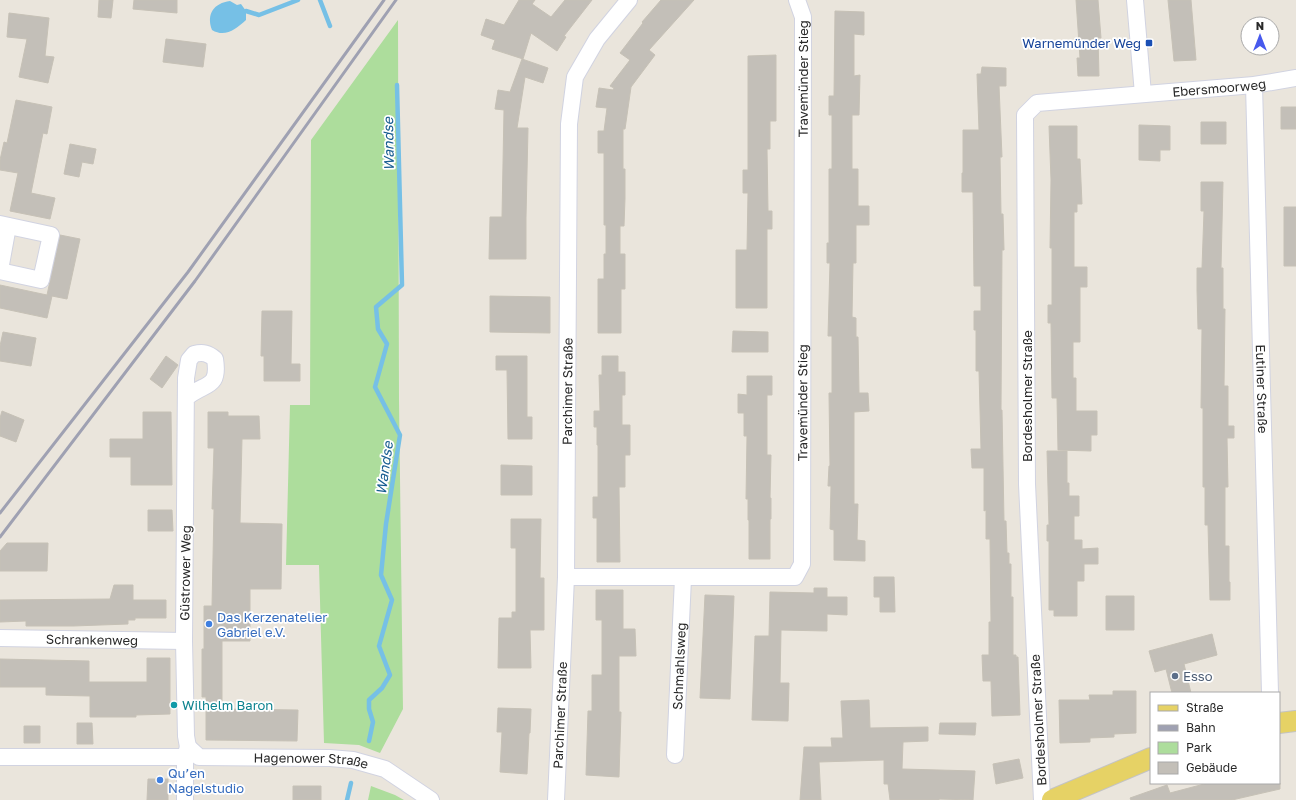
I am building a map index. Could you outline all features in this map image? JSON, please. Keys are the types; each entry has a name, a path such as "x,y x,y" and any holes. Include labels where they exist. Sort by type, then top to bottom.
{"main road":[{"path":"1280,723 1296,721"},
{"path":"1052,800 1150,758"}],"street":[{"name":"Parchimer Straße","path":"556,800 566,577 569,124 575,77 597,39 629,0"},
{"name":"Travemünder Stieg","path":"566,577 795,577 802,564 803,17 797,0"},
{"path":"1135,0 1143,94"},
{"name":"Ebersmoorweg","path":"1143,94 1254,85 1296,78"},
{"name":"Eutiner Straße","path":"1254,85 1270,692"},
{"name":"Bordesholmer Straße","path":"1042,800 1027,484 1026,115 1037,103 1143,94"},
{"path":"4,225 51,235 41,280 0,271 4,225"},
{"name":"Güstrower Weg","path":"185,800 187,752 184,641 186,398"},
{"name":"Schmahlsweg","path":"675,754 683,578"},
{"name":"Schrankenweg","path":"0,638 184,641"},
{"path":"0,757 187,752"},
{"name":"Hagenower Straße","path":"187,752 198,757 330,758 353,760 385,769 431,800"}],"green space":[{"path":"398,20 399,400 403,709 380,753 359,745 324,743 319,565 286,565 290,405 310,405 311,140"},
{"path":"371,786 395,795 404,800 368,800"}],"water":[{"path":"230,1 237,5 241,4 246,11 246,20 226,33 212,30 210,19 213,10 220,4"}],"building":[{"path":"99,0 113,0 111,18 98,17"},
{"path":"134,0 177,0 177,13 133,9"},
{"path":"519,0 535,0 532,4 551,17 565,0 592,0 564,36 566,37 557,51 531,33 523,59 492,49 495,40 481,35 486,19 504,25"},
{"path":"661,0 694,0 649,50 655,55 631,87 625,129 623,129 625,198 624,226 620,226 620,254 625,254 625,289 621,289 621,333 598,333 598,279 604,279 606,225 604,225 604,153 598,153 598,131 604,131 607,108 596,107 599,88 613,90 614,88 610,86 630,60 620,53 643,23 642,22"},
{"path":"1076,0 1098,0 1101,38 1098,38 1099,76 1078,76 1077,58 1080,58"},
{"path":"1168,0 1191,0 1196,60 1174,61"},
{"path":"835,11 864,12 864,35 854,34 854,76 860,75 859,115 852,115 852,169 858,169 858,206 869,206 869,225 856,225 856,263 853,263 852,317 856,318 856,337 858,337 859,393 868,393 869,411 854,412 854,504 858,504 857,540 865,541 865,561 834,560 834,530 830,529 831,486 828,486 830,466 829,393 832,393 832,336 828,336 830,263 827,263 827,243 829,243 829,169 832,169 832,115 829,115 829,96 834,96"},
{"path":"9,13 49,18 45,56 54,57 48,83 19,77 27,39 7,37"},
{"path":"166,39 206,44 203,67 163,62"},
{"path":"776,55 776,121 770,121 770,149 767,149 768,211 772,211 772,229 767,229 767,308 736,308 736,250 747,250 748,193 743,193 743,170 748,170 748,56"},
{"path":"522,59 548,68 543,83 525,77 517,128 528,128 526,259 489,259 490,217 502,217 504,110 495,109 498,90 510,92"},
{"path":"982,67 1006,68 1006,86 999,86 1002,157 1000,157 1001,214 1003,214 1004,250 1002,250 1001,410 1004,521 1006,521 1007,553 1009,553 1009,564 1011,564 1011,597 1013,597 1013,655 1018,657 1020,715 992,716 991,681 983,681 982,655 989,655 989,622 991,622 990,539 986,539 986,510 984,511 984,468 972,468 971,449 981,449 979,371 976,371 976,330 974,330 974,311 981,311 981,286 974,286 973,192 962,192 963,130 979,130 977,74 981,74"},
{"path":"16,100 52,107 47,134 43,133 31,193 55,198 50,219 10,211 18,173 0,170 0,160 4,142 7,143"},
{"path":"1281,107 1296,107 1296,129 1281,129"},
{"path":"1201,122 1226,122 1226,144 1201,144"},
{"path":"1139,125 1170,126 1170,150 1160,150 1160,161 1139,160"},
{"path":"1049,126 1077,126 1077,159 1080,159 1082,204 1077,204 1077,212 1074,212 1074,267 1087,267 1087,287 1080,287 1080,342 1073,342 1073,378 1076,378 1076,411 1097,411 1097,435 1091,435 1091,451 1058,450 1057,398 1052,398 1051,323 1048,323 1048,305 1052,305"},
{"path":"70,144 96,149 93,164 82,162 79,177 64,174"},
{"path":"1201,182 1223,182 1221,268 1223,268 1223,309 1225,309 1224,386 1228,386 1228,426 1234,426 1234,438 1227,438 1228,487 1225,487 1225,546 1229,546 1230,600 1210,600 1208,525 1205,525 1205,487 1203,487 1203,408 1201,408 1202,329 1198,329 1197,290 1197,268 1202,268 1204,211 1201,211"},
{"path":"1284,207 1296,207 1296,266 1284,266"},
{"path":"60,235 80,239 67,299 52,296 47,318 0,308 0,285 47,295"},
{"path":"490,296 550,297 550,333 490,332"},
{"path":"262,311 292,311 291,364 300,364 300,381 264,381 264,356 261,356"},
{"path":"733,331 768,332 768,352 732,352"},
{"path":"3,332 36,338 31,366 0,361 0,346"},
{"path":"166,356 178,365 162,388 150,379"},
{"path":"496,356 527,356 527,417 532,417 532,439 508,439 507,370 496,370"},
{"path":"602,356 618,356 618,372 625,372 625,395 622,395 622,425 630,425 630,455 625,455 625,487 619,487 620,562 597,562 597,518 593,518 593,497 598,497 598,445 597,427 594,427 594,411 600,411 599,375 602,375"},
{"path":"747,376 772,376 772,395 767,395 767,455 771,455 770,559 749,559 748,499 746,499 747,436 744,436 744,413 738,413 738,394 747,395"},
{"path":"2,411 24,420 16,442 0,436 0,418"},
{"path":"143,412 171,412 172,485 131,485 131,457 110,457 110,439 143,439"},
{"path":"208,412 228,412 228,416 259,416 260,439 242,439 240,523 282,524 281,589 250,589 250,641 222,641 222,709 298,710 297,741 206,740 206,697 202,697 202,649 204,649 204,606 212,606 214,509 212,509 214,448 208,448"},
{"path":"1047,451 1067,451 1067,483 1069,483 1069,496 1079,496 1079,516 1074,516 1074,540 1082,540 1082,549 1098,548 1098,564 1084,564 1084,581 1077,581 1077,616 1054,616 1054,610 1049,610"},
{"path":"501,465 532,466 532,495 501,495"},
{"path":"148,510 172,510 173,531 148,531"},
{"path":"511,519 541,519 540,578 544,578 544,630 530,630 531,668 498,668 499,618 512,618 512,612 516,612 516,548 511,548"},
{"path":"7,543 48,543 47,571 0,571 0,551"},
{"path":"874,577 894,577 895,612 880,612 880,597 874,597"},
{"path":"114,585 133,585 133,600 166,600 166,618 135,618 135,620 128,620 128,624 73,626 26,626 26,621 0,622 0,600 110,599"},
{"path":"814,588 827,588 827,597 847,597 847,615 827,614 827,631 781,630 780,683 789,683 788,721 752,720 755,636 769,636 770,592 814,593"},
{"path":"596,590 623,590 623,629 635,629 636,656 619,656 619,712 621,712 619,777 586,775 588,711 592,711 592,675 602,675 602,620 596,620"},
{"path":"705,595 734,596 730,699 700,698"},
{"path":"1106,596 1134,596 1134,630 1106,630"},
{"path":"1212,634 1217,655 1184,664 1191,692 1172,692 1166,669 1155,672 1149,651"},
{"path":"147,658 170,658 170,714 136,715 136,717 90,717 90,696 46,695 46,687 0,687 0,659 89,661 89,682 147,682"},
{"path":"1113,691 1136,691 1136,733 1114,734 1114,737 1090,738 1090,742 1060,743 1059,700 1090,700 1089,695 1113,695"},
{"path":"869,700 870,728 928,727 928,741 903,742 902,769 975,771 973,800 890,800 888,784 884,784 884,760 819,762 821,800 800,800 804,747 832,747 831,738 843,738 841,701"},
{"path":"498,708 531,709 527,774 500,772 502,732 497,732"},
{"path":"77,723 92,723 93,744 77,744"},
{"path":"940,723 976,723 975,735 939,734"},
{"path":"24,726 40,726 40,743 24,743"},
{"path":"1019,759 1023,778 996,784 993,764"},
{"path":"148,779 168,779 168,800 147,800"},
{"path":"1204,784 1280,784 1280,789 1232,800 1131,800 1130,798 1167,785 1170,793"},
{"path":"293,786 321,786 321,800 293,800"}],"waterway":[{"path":"246,11 259,15 298,0"},
{"name":"Wandse","path":"320,0 330,26"},
{"name":"Wandse","path":"369,741 373,722 369,709 369,700 382,688 390,675 379,646 392,600 381,575 386,524 400,435 375,387 387,344 378,329 376,307 402,285 397,85"},
{"name":"Wandse","path":"347,800 351,783"}],"railway":[{"path":"0,513 188,272 384,0"},
{"path":"0,537 195,281 396,0"}],"place":[{"name":"Warnemünder Weg","path":"1149,43"},
{"name":"Das Kerzenatelier Gabriel e.V.","path":"209,624"},
{"name":"Esso","path":"1175,676"},
{"name":"Wilhelm Baron","path":"174,705"},
{"name":"Qu’en Nagelstudio","path":"160,780"}]}
